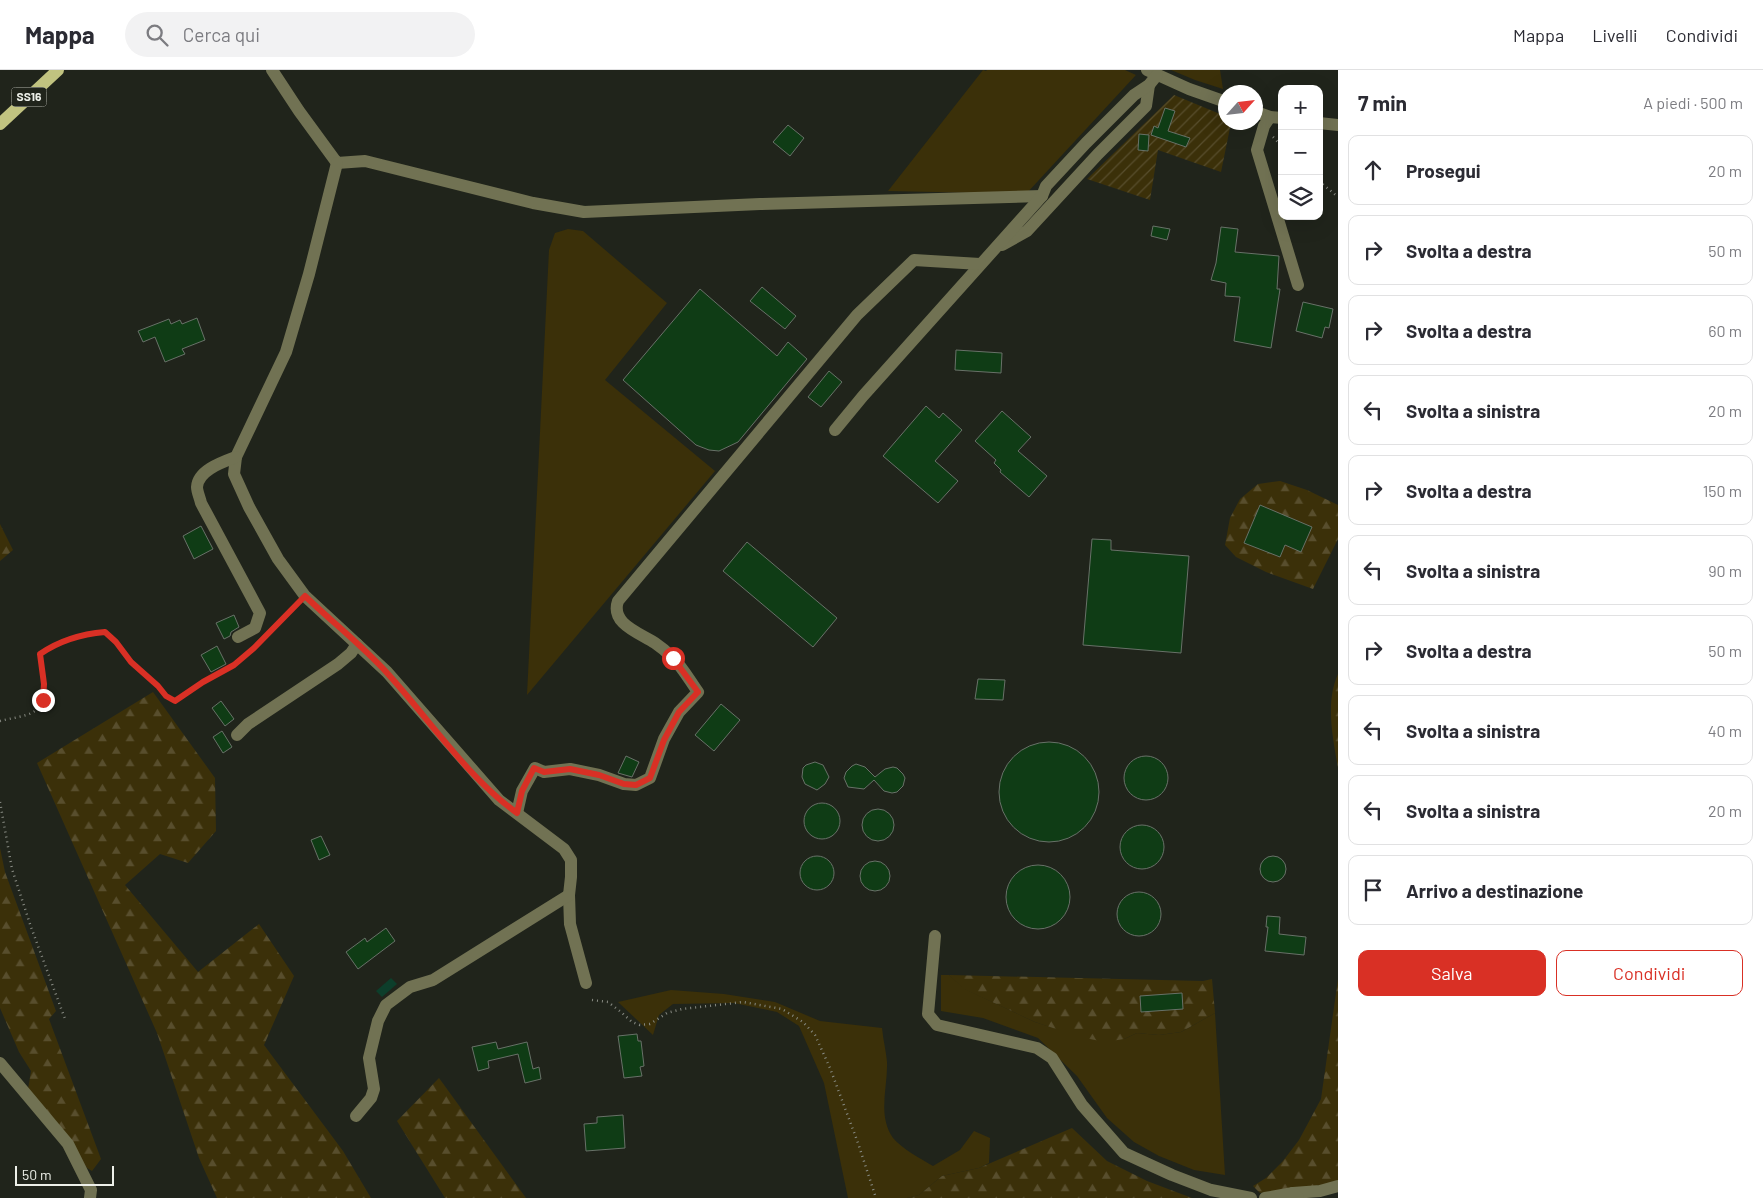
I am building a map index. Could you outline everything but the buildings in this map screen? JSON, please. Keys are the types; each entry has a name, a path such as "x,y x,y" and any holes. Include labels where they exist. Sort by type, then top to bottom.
{"main road":[{"name":"SS16","path":"0,124 58,70"}],"street":[{"path":"272,70 337,163"},
{"path":"1151,76 1218,99"},
{"path":"835,430 993,249 1042,196 1046,186 1151,76"},
{"path":"993,249 1027,231 1098,154 1146,106 1151,76"},
{"path":"1263,114 1276,117"},
{"path":"1276,117 1264,126 1257,150 1298,286"},
{"path":"1323,123 1338,125"},
{"path":"337,163 364,161 533,202 584,212 760,204 1042,196"},
{"path":"337,163 309,274 286,352 236,457 234,474 248,507 278,559 305,596 387,672 498,800 564,849 571,860 570,924 586,983"},
{"path":"517,813 522,791 534,768 544,772 570,769 599,775 624,784 636,785 650,778 664,740 679,712 698,692 673,658 656,643 624,624 618,616 616,608 618,601 856,315 914,260 980,264"},
{"path":"236,457 218,464 202,474 197,487 201,503 260,613 256,628 238,637"},
{"path":"237,735 248,724 338,664 351,653 357,644"},
{"path":"356,1116 371,1098 374,1089 369,1058 378,1021 386,1005 410,987 433,980 569,895"},
{"path":"935,936 928,1014 937,1025 1038,1048 1052,1058 1082,1105 1124,1153 1211,1190 1251,1198"},
{"path":"0,1063 68,1144 91,1190 90,1198"},
{"path":"1265,1198 1296,1195 1338,1186"}],"path":[{"path":"1323,185 1338,198"},
{"path":"0,721 33,712 40,707 43,700 44,684 40,654 54,644 87,633 105,632 116,642 131,662 158,686 166,696 175,701 203,682 234,665 254,648 305,596"},
{"path":"0,802 12,869 31,928 65,1019"},
{"path":"592,1000 608,1002 632,1022 640,1025 650,1024 667,1013 682,1009 743,1002 782,1009 803,1022 816,1035 830,1068 876,1198"}],"green space":[{"path":"983,70 1125,70 1136,75 1026,194 888,191"},
{"path":"1171,70 1220,70 1222,85 1218,85 1218,87"},
{"path":"1174,95 1218,113 1218,130 1230,130 1221,172 1158,150 1150,200 1087,179"},
{"path":"568,229 583,231 667,303 605,380 715,471 527,695 549,250 555,233"},
{"path":"1280,481 1307,490 1338,505 1338,539 1313,589 1266,572 1236,557 1225,545 1230,518 1240,499 1258,484"},
{"path":"0,524 13,550 0,561"},
{"path":"1338,674 1338,768 1332,733 1331,709 1334,685"},
{"path":"153,692 215,778 216,831 188,863 160,854 125,885 198,972 259,924 294,976 264,1045 343,1151 371,1198 217,1198 199,1158 157,1033 37,763"},
{"path":"0,848 5,872 56,1011 49,1019 101,1159 92,1171 87,1168 28,1089 31,1071 19,1052 0,1008"},
{"path":"941,975 949,975 965,989 1035,1022 1057,1029 1124,1039 1137,1033 1159,1035 1181,1032 1215,1013 1225,1175 1194,1170 1159,1156 1134,1142 1107,1118 1077,1076 1038,1038 983,1018 941,1011"},
{"path":"949,975 1203,981 1212,979 1215,1013 1181,1032 1159,1035 1137,1033 1124,1039 1105,1042 1080,1037 1035,1022 964,989"},
{"path":"1338,979 1338,1183 1260,1193 1253,1186 1266,1178 1283,1161 1299,1140 1321,1099"},
{"path":"671,990 724,994 775,1002 820,1021 882,1028 887,1062 884,1101 885,1120 893,1138 906,1149 933,1166 960,1150 974,1131 990,1138 989,1163 979,1168 942,1176 919,1195 907,1198 848,1198 824,1083 799,1026 777,1012 734,1003 673,1004 659,1015 653,1035 618,1002"},
{"path":"439,1078 526,1198 445,1198 397,1121"},
{"path":"1072,1128 1107,1161 1147,1181 1192,1198 907,1198 919,1195 942,1176 979,1168"}],"shaded area":[{"path":"391,978 397,984 382,997 376,991"}],"route":[{"path":"43,700 44,684 40,654 54,644 87,633 105,632 116,642 131,662 158,686 166,696 175,701 203,682 234,665 254,648 305,596 387,672 498,800 517,813 522,791 534,768 544,772 570,769 599,775 624,784 636,785 650,778 664,740 679,712 698,692 673,658"}]}
